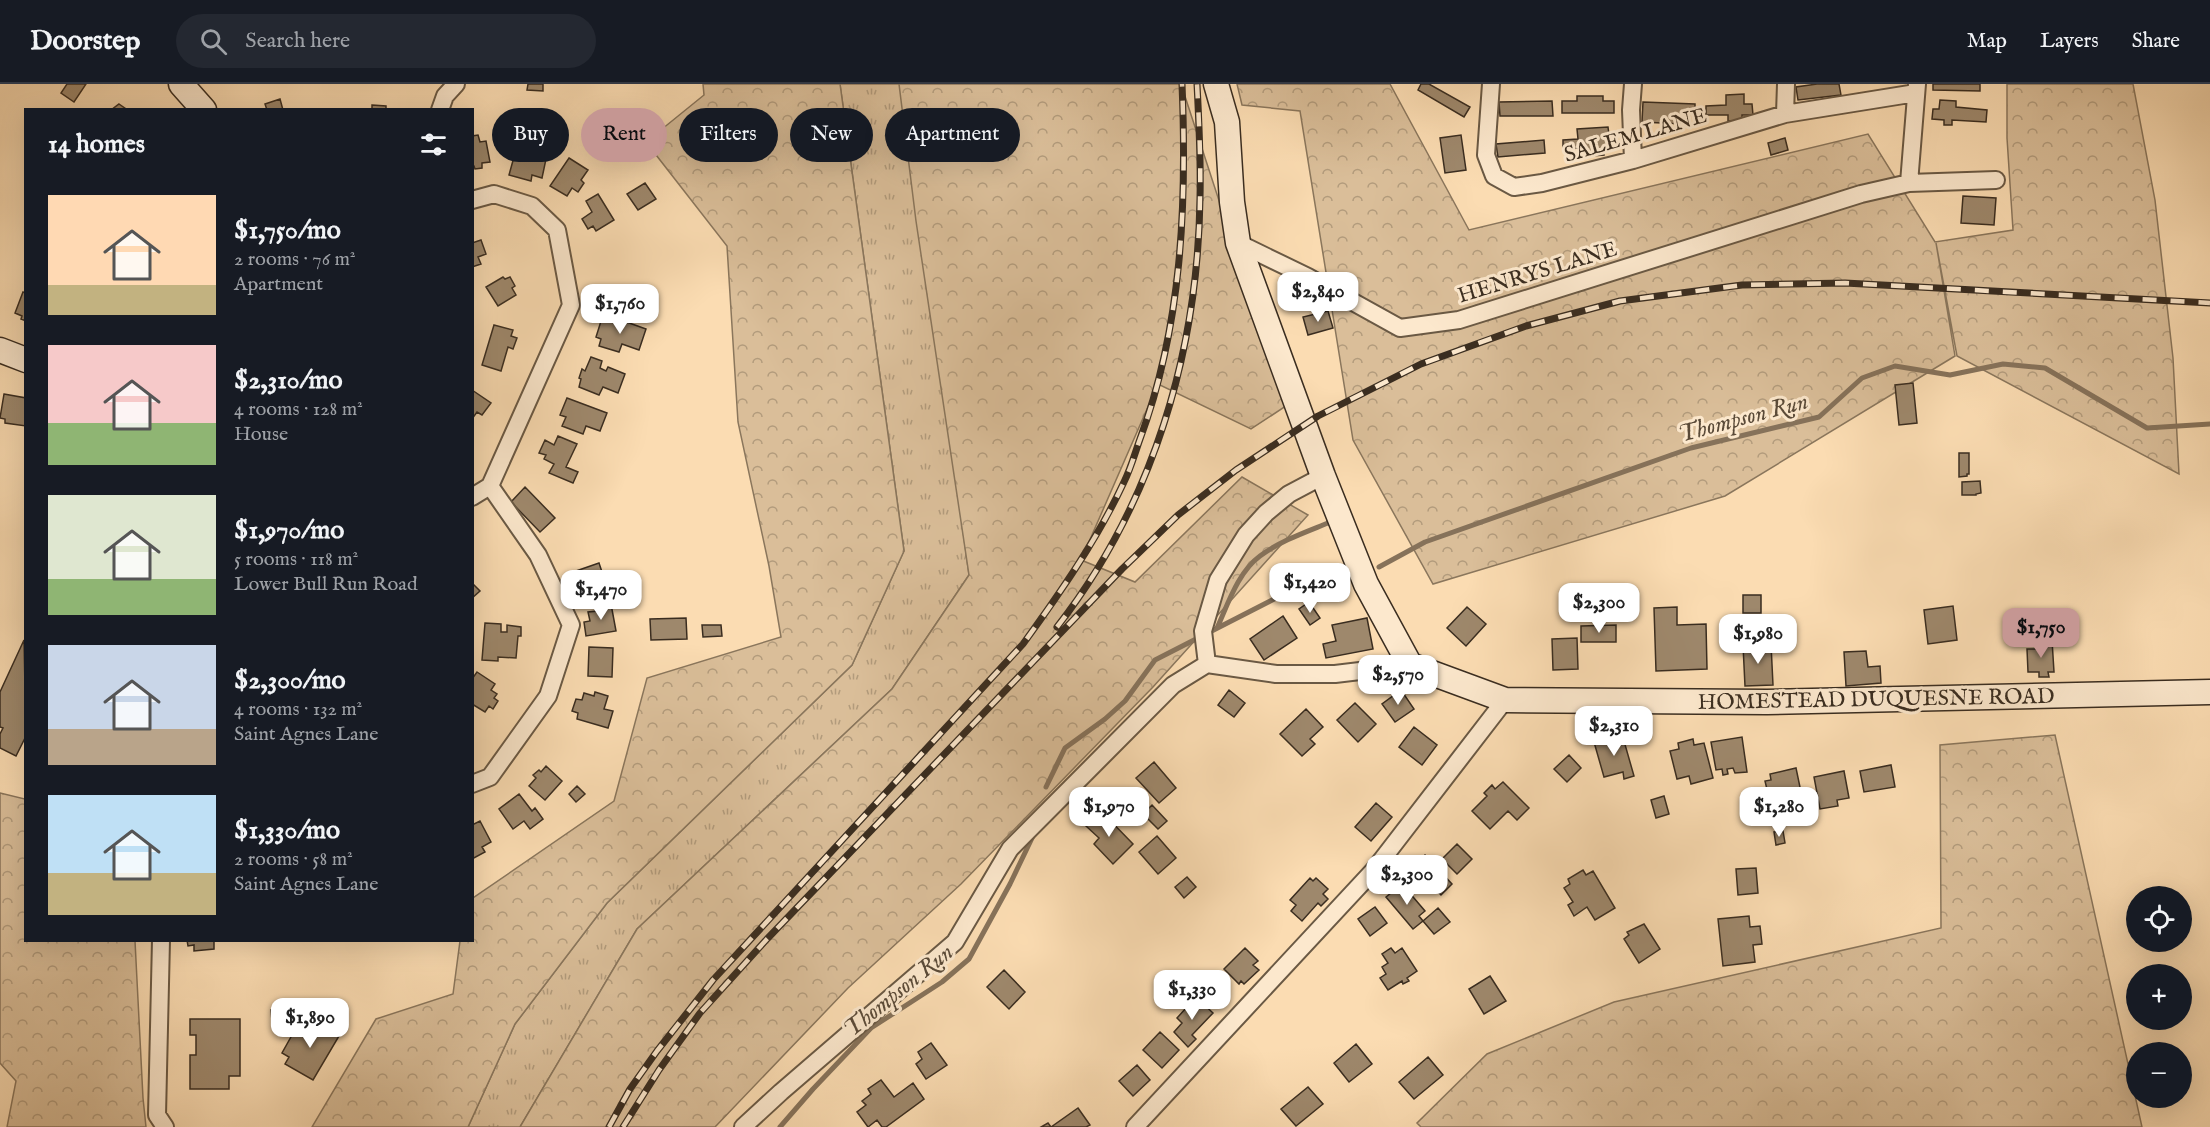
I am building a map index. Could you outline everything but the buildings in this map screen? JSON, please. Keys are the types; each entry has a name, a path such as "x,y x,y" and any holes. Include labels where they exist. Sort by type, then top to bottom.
{"street":[{"path":"181,84 202,108"},
{"path":"441,108 446,96 456,84"},
{"path":"743,1127 955,942 1010,849 1173,685 1207,664 1276,674 1335,674 1410,665 1366,584 1323,476 1238,243 1232,202 1227,122 1216,84"},
{"path":"1633,84 1631,110 1633,160"},
{"path":"1785,114 1786,84"},
{"name":"SALEM LANE","path":"1489,85 1486,155 1494,176 1514,187 1542,183 1633,160 1785,114 1917,88"},
{"path":"1909,183 1917,88"},
{"name":"HENRYS LANE","path":"1238,243 1308,277 1400,328 1459,320 1861,194 1909,183 1996,180"},
{"path":"474,199 494,194 532,206 557,230 571,305 490,486 474,496"},
{"path":"0,350 24,359"},
{"path":"1207,664 1204,637 1218,580 1246,535 1266,513 1289,494 1323,476"},
{"path":"474,783 490,777 549,696 571,625 538,555 490,486"},
{"name":"HOMESTEAD DUQUESNE ROAD","path":"1410,665 1505,700 1767,702 2210,692"},
{"path":"1135,1127 1374,870 1505,700"},
{"path":"161,942 157,1115 165,1127"}],"green space":[{"path":"703,84 840,84 843,108 790,108 790,162 851,162 904,551 852,665 607,903 515,1024 468,1127 312,1127 376,1019 453,994 460,942 474,942 474,897 614,801 647,678 781,637 769,566 738,422 727,246 662,162 667,162 667,125 679,115 679,162 778,162 778,108 688,108 704,95"},
{"path":"840,84 902,84 905,108 885,108 885,162 913,162 969,575 892,689 637,929 520,1127 468,1127 515,1024 607,903 852,665 904,551 851,162 873,162 873,108 843,108"},
{"path":"899,84 1181,84 1286,406 1251,429 1158,384 1081,560 1135,582 1242,477 1308,515 1153,687 961,884 848,988 715,1127 520,1127 637,929 892,689 969,575 909,162 1020,162 1020,108 902,108"},
{"path":"1237,84 1390,84 1469,230 1868,134 1935,242 2013,230 2007,138 2007,84 2133,84 2155,200 2173,358 2179,474 1957,356 1936,243 1955,356 1725,496 1433,584 1353,440 1300,111 1242,105"},
{"path":"2055,735 2126,1055 2126,1108 2138,1108 2142,1127 1421,1127 1417,1123 1487,1054 1614,1002 1941,928 1940,745"},
{"path":"0,793 24,799 24,942 135,942 146,1127 7,1127 16,1081 0,1063"}],"waterway":[{"name":"Thompson Run","path":"1379,567 1425,542 1691,448 1819,417 1862,378 1895,366 1950,375 2003,364 2045,368 2147,428 2210,424"},
{"path":"1217,628 1234,589 1252,563 1293,537 1328,523 1330,517"},
{"name":"Thompson Run","path":"1046,787 1065,748 1105,719 1125,701 1155,660 1280,596 1344,576 1352,576"},
{"name":"Thompson Run","path":"780,1127 871,1028 942,982 969,959 1033,836"}],"railway":[{"path":"609,1127 630,1089 713,980 1023,644 1064,586 1102,525 1126,477 1140,439 1165,353 1173,309 1182,219 1182,84"},
{"path":"1057,627 1091,580 1120,530 1144,478 1164,424 1179,369 1190,313 1197,256 1200,198 1197,84"},
{"path":"623,1127 659,1070 700,1013 767,939 1122,569 1178,515 1236,470 1318,416 1421,364 1526,326 1620,301 1742,285 1845,283 2210,303"}]}
